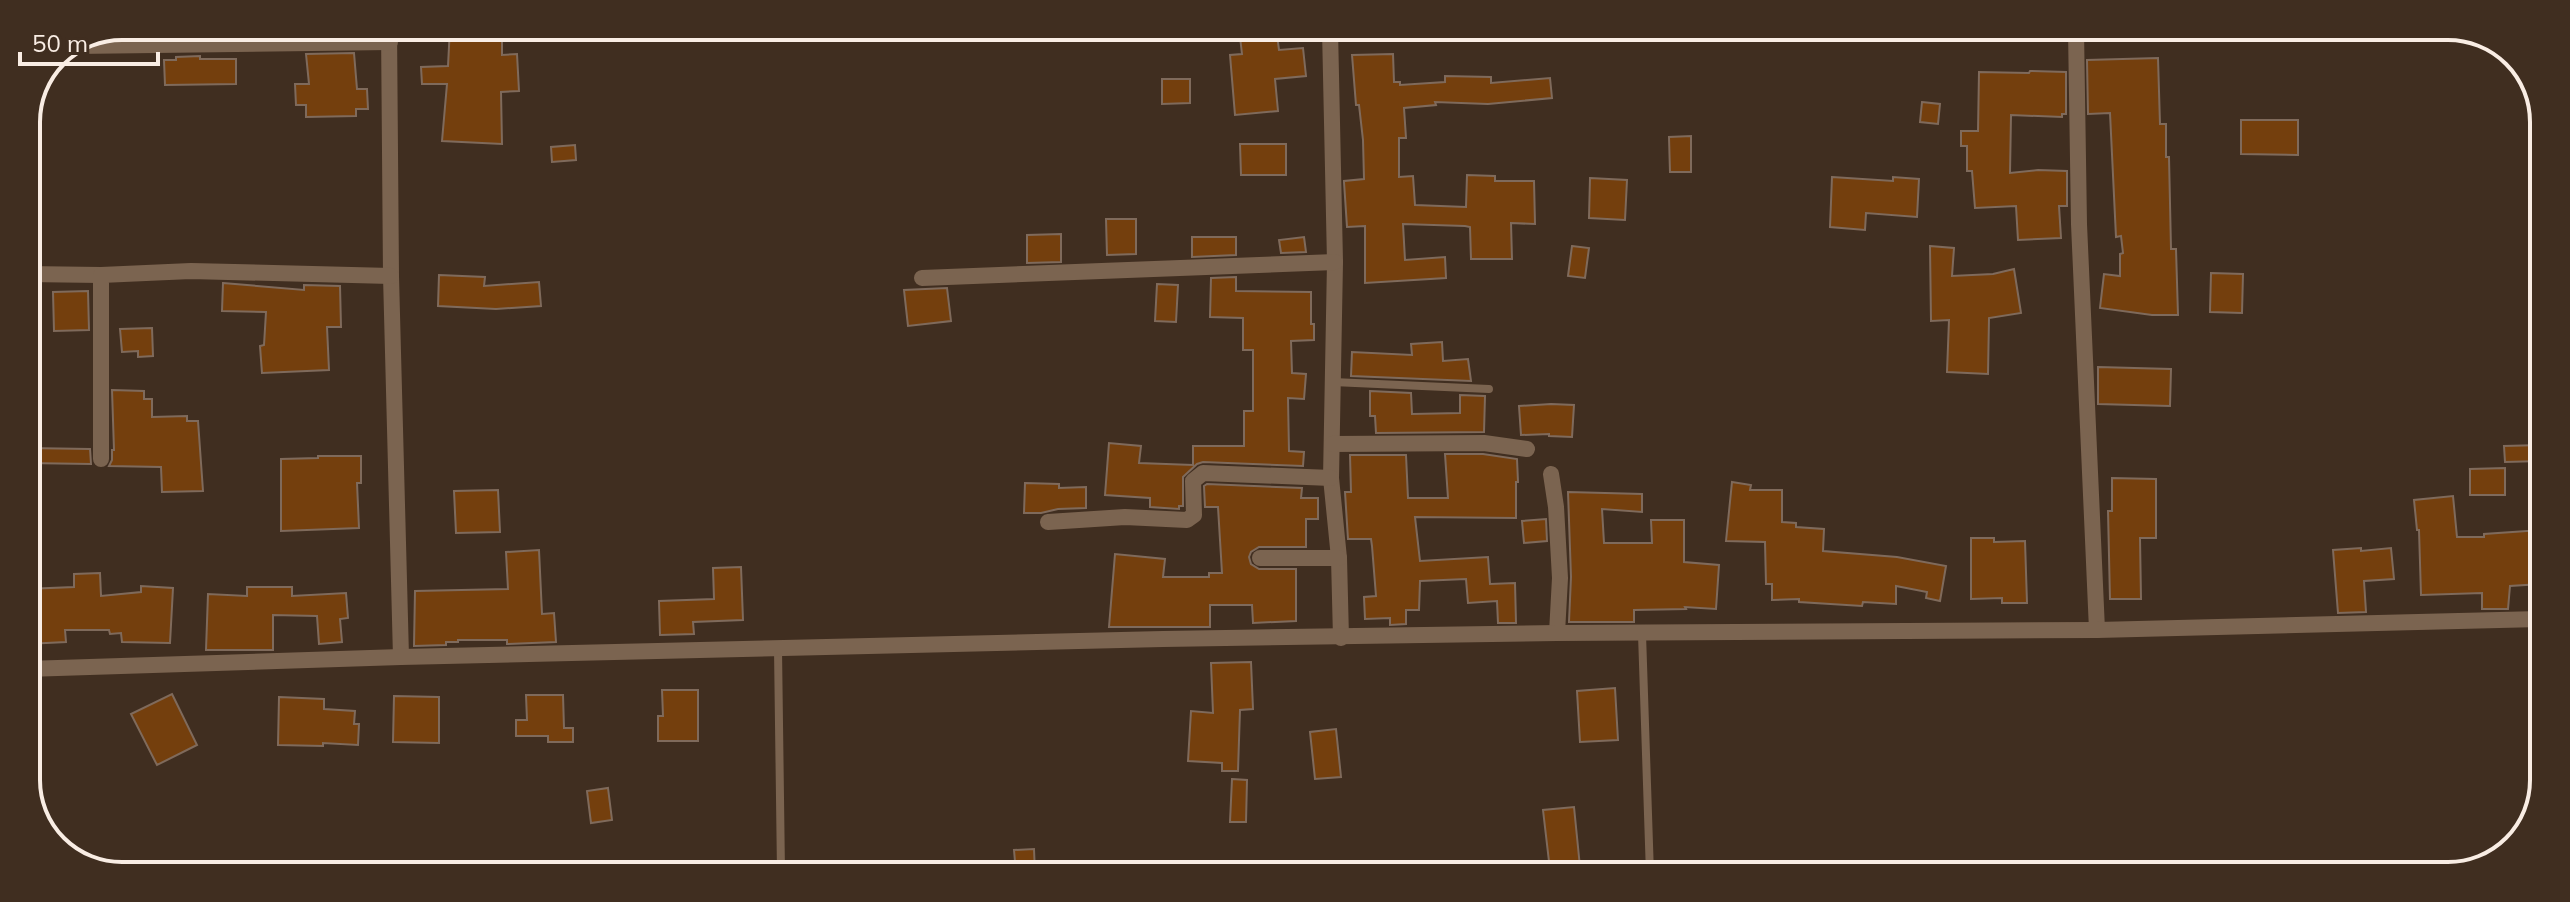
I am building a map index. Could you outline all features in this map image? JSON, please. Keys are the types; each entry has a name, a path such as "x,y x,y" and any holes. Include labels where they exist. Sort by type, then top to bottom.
{"street":[{"path":"94,45 232,40"},
{"path":"389,40 391,276 401,657"},
{"path":"1330,40 1335,262 1331,478 1339,558 1341,638"},
{"path":"2076,40 2079,224 2097,630"},
{"path":"922,278 1335,262"},
{"path":"40,274 191,271 391,276"},
{"path":"101,275 101,459"},
{"path":"1332,444 1484,443 1527,449"},
{"path":"1048,522 1125,517 1187,520 1194,515 1193,481 1203,473 1331,478"},
{"path":"1551,474 1560,578 1557,633"},
{"path":"1260,558 1339,558"},
{"path":"40,669 1163,639 2097,630 2530,619"}],"lane":[{"path":"1333,382 1489,389"},
{"path":"1642,634 1650,862"},
{"path":"778,649 781,862"}],"building":[{"path":"449,40 502,40 502,55 517,54 519,91 501,92 502,144 442,141 447,84 422,84 421,67 448,66"},
{"path":"1240,40 1278,40 1279,50 1303,48 1306,76 1275,79 1278,111 1235,115 1230,55 1242,54"},
{"path":"354,53 357,89 367,89 368,109 356,109 356,116 306,117 306,105 296,105 295,84 309,84 306,54"},
{"path":"1393,54 1394,82 1400,82 1400,85 1445,82 1445,76 1491,77 1491,83 1550,78 1552,98 1488,104 1435,102 1436,105 1404,108 1406,138 1399,138 1399,177 1413,176 1415,205 1466,207 1467,175 1495,176 1495,181 1534,181 1535,224 1511,223 1512,259 1471,259 1470,227 1403,224 1405,260 1445,257 1446,278 1365,283 1365,226 1347,227 1344,182 1364,179 1363,140 1359,105 1356,105 1352,55"},
{"path":"200,56 200,59 236,59 236,84 165,85 164,60"},
{"path":"2158,58 2160,124 2166,124 2166,157 2169,157 2171,249 2176,249 2178,315 2100,308 2104,274 2120,276 2120,254 2123,253 2121,236 2116,237 2110,113 2088,114 2087,60"},
{"path":"1979,72 2066,72 2066,114 2062,117 2011,115 2010,173 2067,171 2067,206 2059,206 2061,238 2018,240 2016,206 1975,208 1972,171 1967,171 1967,146 1961,146 1961,131 1978,131"},
{"path":"1162,79 1190,79 1190,103 1162,104"},
{"path":"1922,102 1940,104 1938,124 1920,122"},
{"path":"2241,120 2298,120 2298,155 2241,154"},
{"path":"1691,136 1691,172 1670,172 1669,137"},
{"path":"1240,144 1286,144 1286,175 1241,175"},
{"path":"575,145 576,160 552,162 551,147"},
{"path":"1832,177 1893,181 1893,177 1919,179 1917,217 1866,213 1865,230 1830,227"},
{"path":"1590,178 1627,180 1625,220 1589,218"},
{"path":"1106,219 1136,219 1136,254 1107,255"},
{"path":"1061,234 1061,262 1027,263 1027,235"},
{"path":"1192,237 1236,237 1236,255 1192,257"},
{"path":"1304,237 1306,252 1281,253 1279,240"},
{"path":"1572,246 1589,248 1585,278 1568,276"},
{"path":"1930,246 1954,248 1952,276 1993,274 2014,269 2021,313 1989,318 1988,374 1947,372 1949,320 1931,321"},
{"path":"2211,273 2243,274 2242,313 2210,312"},
{"path":"439,275 485,277 484,286 539,282 541,306 496,309 438,306"},
{"path":"1236,277 1236,291 1311,292 1314,340 1291,341 1292,373 1306,374 1304,399 1288,398 1289,451 1304,452 1303,466 1197,464 1183,477 1183,506 1179,509 1150,507 1150,498 1105,495 1109,443 1141,446 1139,463 1193,465 1193,446 1244,446 1244,411 1253,411 1253,350 1243,350 1243,318 1210,317 1211,278"},
{"path":"223,283 304,290 304,285 340,286 341,327 327,327 329,370 262,373 260,346 264,345 266,312 222,311"},
{"path":"1157,284 1178,285 1176,322 1155,321"},
{"path":"947,288 951,321 908,326 904,290"},
{"path":"88,291 89,330 54,331 53,292"},
{"path":"152,328 153,356 138,357 138,351 122,352 120,329"},
{"path":"1442,342 1443,361 1468,359 1471,381 1351,376 1352,352 1412,355 1411,344"},
{"path":"2098,367 2171,369 2170,406 2098,404"},
{"path":"112,390 144,391 144,399 152,399 152,417 187,416 187,421 198,421 203,491 162,492 161,467 109,466 114,450"},
{"path":"1370,391 1411,393 1412,414 1460,413 1460,395 1485,396 1484,432 1376,433 1375,416 1370,416"},
{"path":"1574,405 1572,437 1521,435 1519,406"},
{"path":"2530,445 2530,461 2505,462 2504,446"},
{"path":"40,448 90,449 91,464 40,463"},
{"path":"1445,454 1483,454 1517,459 1516,518 1415,517 1420,561 1488,557 1490,584 1515,583 1516,623 1498,623 1497,601 1468,603 1466,579 1420,581 1419,610 1406,610 1406,624 1390,625 1390,618 1365,619 1364,597 1376,596 1372,546 1371,539 1348,539 1345,492 1351,492 1350,455 1406,455 1408,498 1448,498"},
{"path":"361,456 361,483 357,483 359,528 281,531 281,459"},
{"path":"2505,468 2505,495 2470,495 2470,469"},
{"path":"2112,478 2156,479 2156,538 2140,538 2141,599 2110,599 2108,511 2112,511"},
{"path":"1732,482 1751,485 1750,490 1782,490 1782,522 1796,523 1796,527 1824,529 1823,551 1897,557 1946,566 1940,601 1926,598 1927,592 1896,586 1896,604 1863,602 1862,606 1799,602 1799,599 1772,600 1772,584 1766,584 1765,542 1726,541"},
{"path":"1025,483 1059,484 1059,488 1086,487 1086,508 1024,513"},
{"path":"1204,486 1302,488 1301,498 1318,498 1318,519 1306,519 1306,547 1259,547 1249,557 1251,564 1259,569 1296,569 1296,621 1253,623 1252,605 1210,605 1210,627 1109,627 1115,554 1165,559 1163,577 1209,577 1209,573 1222,573 1218,507 1205,507"},
{"path":"498,490 500,532 456,533 454,491"},
{"path":"1568,492 1642,494 1642,512 1602,509 1604,543 1652,543 1651,520 1684,520 1684,562 1719,565 1716,609 1634,610 1634,622 1569,622"},
{"path":"2453,496 2457,537 2530,531 2530,585 2510,586 2508,609 2482,609 2482,593 2421,595 2419,530 2414,500"},
{"path":"1546,519 1547,541 1524,543 1522,521"},
{"path":"1971,538 1994,538 1994,542 2025,541 2027,603 2002,603 2002,598 1971,599"},
{"path":"2361,548 2361,551 2391,548 2394,579 2364,581 2366,612 2338,613 2333,550"},
{"path":"539,550 542,614 554,613 556,642 507,644 507,640 458,640 446,642 446,645 414,646 415,591 508,589 506,552"},
{"path":"741,567 743,620 693,622 694,634 660,635 659,601 714,599 713,568"},
{"path":"100,573 101,596 141,592 141,586 173,588 170,643 122,642 121,633 110,634 109,630 65,630 66,642 40,643 40,588 74,587 74,574"},
{"path":"247,587 292,587 292,596 346,593 348,618 340,619 342,642 319,644 317,616 273,615 273,650 206,650 208,594 247,596"},
{"path":"1251,662 1253,709 1240,710 1238,771 1222,771 1222,763 1188,761 1191,711 1213,713 1211,663"},
{"path":"1615,688 1618,740 1580,742 1577,691"},
{"path":"662,690 698,690 698,741 658,741 658,716 663,716"},
{"path":"172,694 197,745 157,765 131,714"},
{"path":"526,695 563,695 564,728 573,728 573,742 548,742 548,736 516,736 516,720 527,720"},
{"path":"394,696 439,697 439,743 393,742"},
{"path":"279,697 324,699 324,709 355,711 354,724 359,724 358,745 278,745"},
{"path":"1336,729 1341,777 1315,779 1310,732"},
{"path":"1232,779 1247,780 1246,822 1230,822"},
{"path":"608,788 612,820 591,823 587,791"},
{"path":"1574,807 1580,862 1549,862 1543,810"},
{"path":"1034,849 1035,862 1015,862 1014,850"}]}
